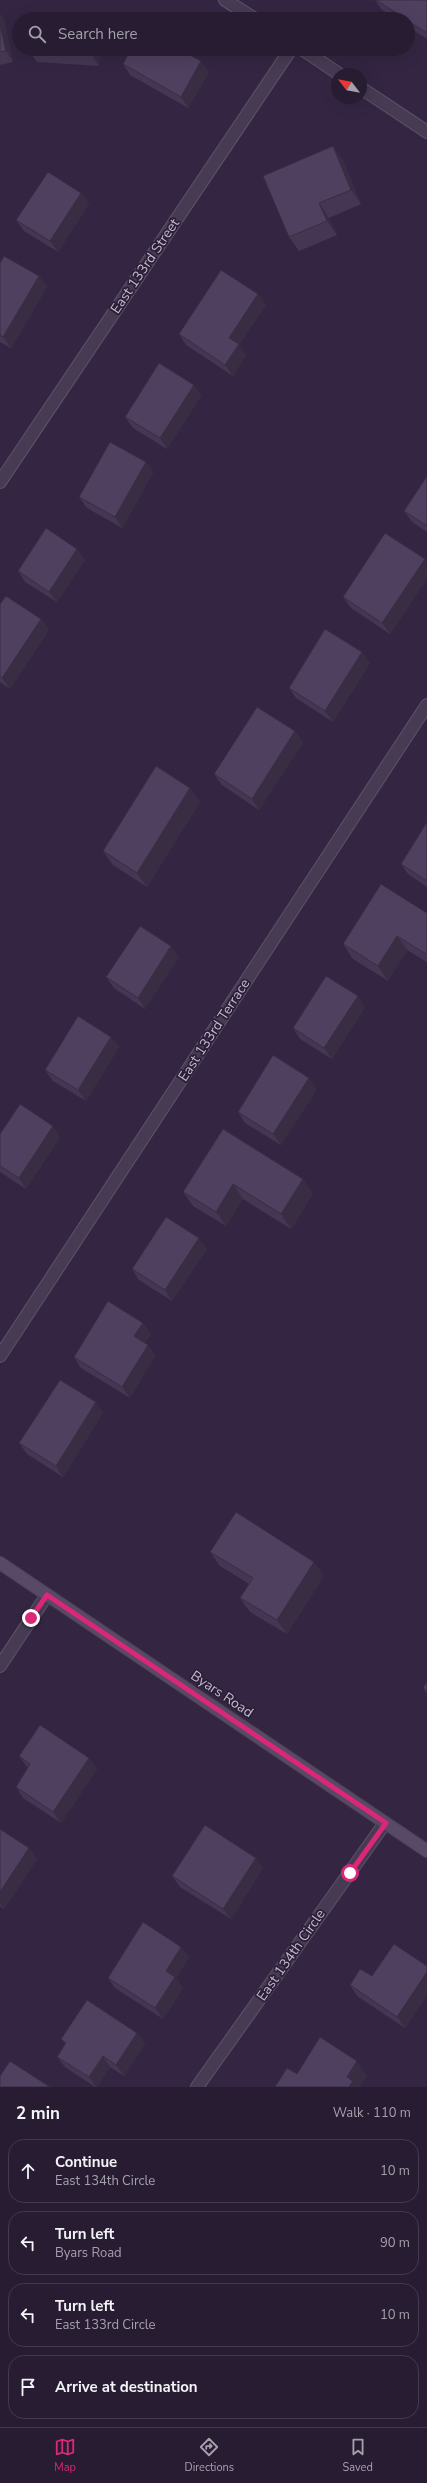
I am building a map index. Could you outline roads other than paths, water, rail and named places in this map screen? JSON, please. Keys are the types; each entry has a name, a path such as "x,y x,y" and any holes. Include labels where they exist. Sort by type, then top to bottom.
{"street":[{"path":"225,0 244,12"},
{"name":"East 133rd Street","path":"0,482 286,56"},
{"path":"312,56 331,69"},
{"path":"367,92 427,132"},
{"name":"East 133rd Terrace","path":"0,1356 427,705"},
{"name":"Byars Road","path":"0,1563 427,1851"},
{"path":"0,1666 47,1595"},
{"name":"East 134th Circle","path":"197,2087 386,1823"}]}
